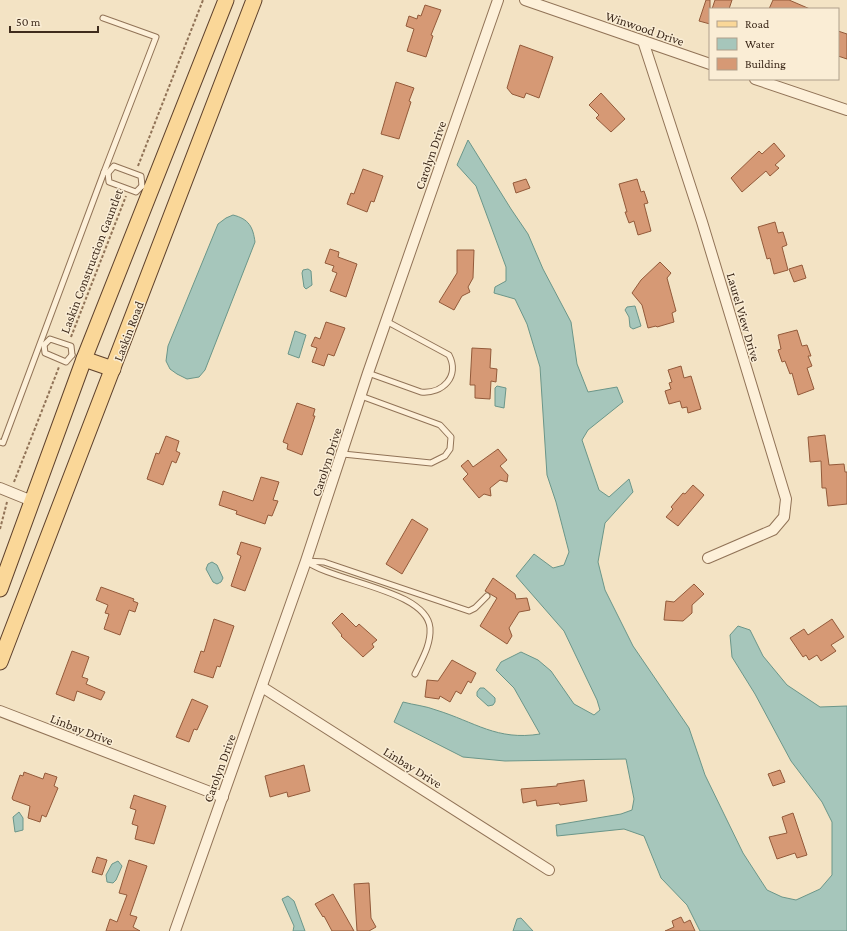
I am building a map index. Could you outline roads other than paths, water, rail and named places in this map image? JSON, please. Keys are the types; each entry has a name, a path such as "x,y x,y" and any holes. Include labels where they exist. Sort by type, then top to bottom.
{"main road":[{"path":"1,581 32,501 78,357 147,187 226,0"},
{"name":"Laskin Road","path":"0,662 254,0"},
{"path":"78,357 113,369"}],"street":[{"name":"Carolyn Drive","path":"175,931 306,561 368,373 498,0"},
{"name":"Winwood Drive","path":"525,0 709,64"},
{"name":"Laurel View Drive","path":"642,41 702,222 786,499 784,517 773,530 708,558"},
{"path":"758,80 847,110"},
{"path":"0,488 32,501"},
{"name":"Linbay Drive","path":"262,687 549,870"},
{"name":"Linbay Drive","path":"0,710 223,797"}],"lane":[{"path":"0,442 3,443 42,344 156,37 103,18"},
{"path":"114,166 141,176 147,187 136,192 109,182 106,172 114,166"},
{"path":"368,373 421,392 430,393 444,386 452,375 453,368 449,355 386,321"},
{"path":"50,339 71,346 78,357 66,362 45,353 42,344 50,339"},
{"path":"342,454 431,463 445,456 450,449 451,436 440,425 361,396"},
{"path":"306,561 324,562 469,611 475,608 487,596"},
{"path":"306,561 320,570 390,593 413,603 421,609 427,618 430,627 429,640 426,651 414,674"}],"water":[{"path":"468,140 528,234 543,269 571,322 577,364 588,392 617,387 623,402 588,430 582,440 599,490 609,497 629,479 633,492 605,523 598,562 605,590 633,646 689,728 705,775 743,853 767,890 782,897 796,900 820,889 832,875 832,822 822,802 791,761 755,694 732,657 730,635 738,626 750,630 763,656 787,685 820,707 847,706 847,931 700,931 687,905 661,878 644,836 624,829 557,836 556,825 621,814 632,810 634,799 626,759 505,761 463,757 394,722 403,702 432,709 498,733 511,735 540,734 514,688 496,670 501,662 521,652 538,660 551,671 574,704 594,715 600,710 597,700 564,631 516,576 534,554 553,568 564,565 569,552 556,502 547,475 540,367 527,324 515,299 494,293 495,287 506,281 506,267 476,186 457,165"},
{"path":"233,215 243,219 249,224 253,232 255,242 205,370 199,377 187,379 170,369 166,361 168,346 218,224"},
{"path":"308,269 311,271 312,285 306,289 304,287 302,273 303,270"},
{"path":"635,306 641,326 633,329 630,327 629,317 625,310 627,307"},
{"path":"295,331 306,335 299,358 288,354"},
{"path":"497,386 506,388 504,408 495,406 495,388"},
{"path":"212,562 217,565 223,578 221,582 217,584 213,582 206,569 208,564"},
{"path":"480,688 484,688 495,698 493,705 488,706 477,696 477,692"},
{"path":"19,812 23,818 23,830 15,832 13,817"},
{"path":"118,861 122,866 116,880 113,883 107,882 106,875 112,864"},
{"path":"288,896 294,901 305,931 293,931 294,926 282,899"},
{"path":"521,918 533,931 513,931 517,919"}]}
